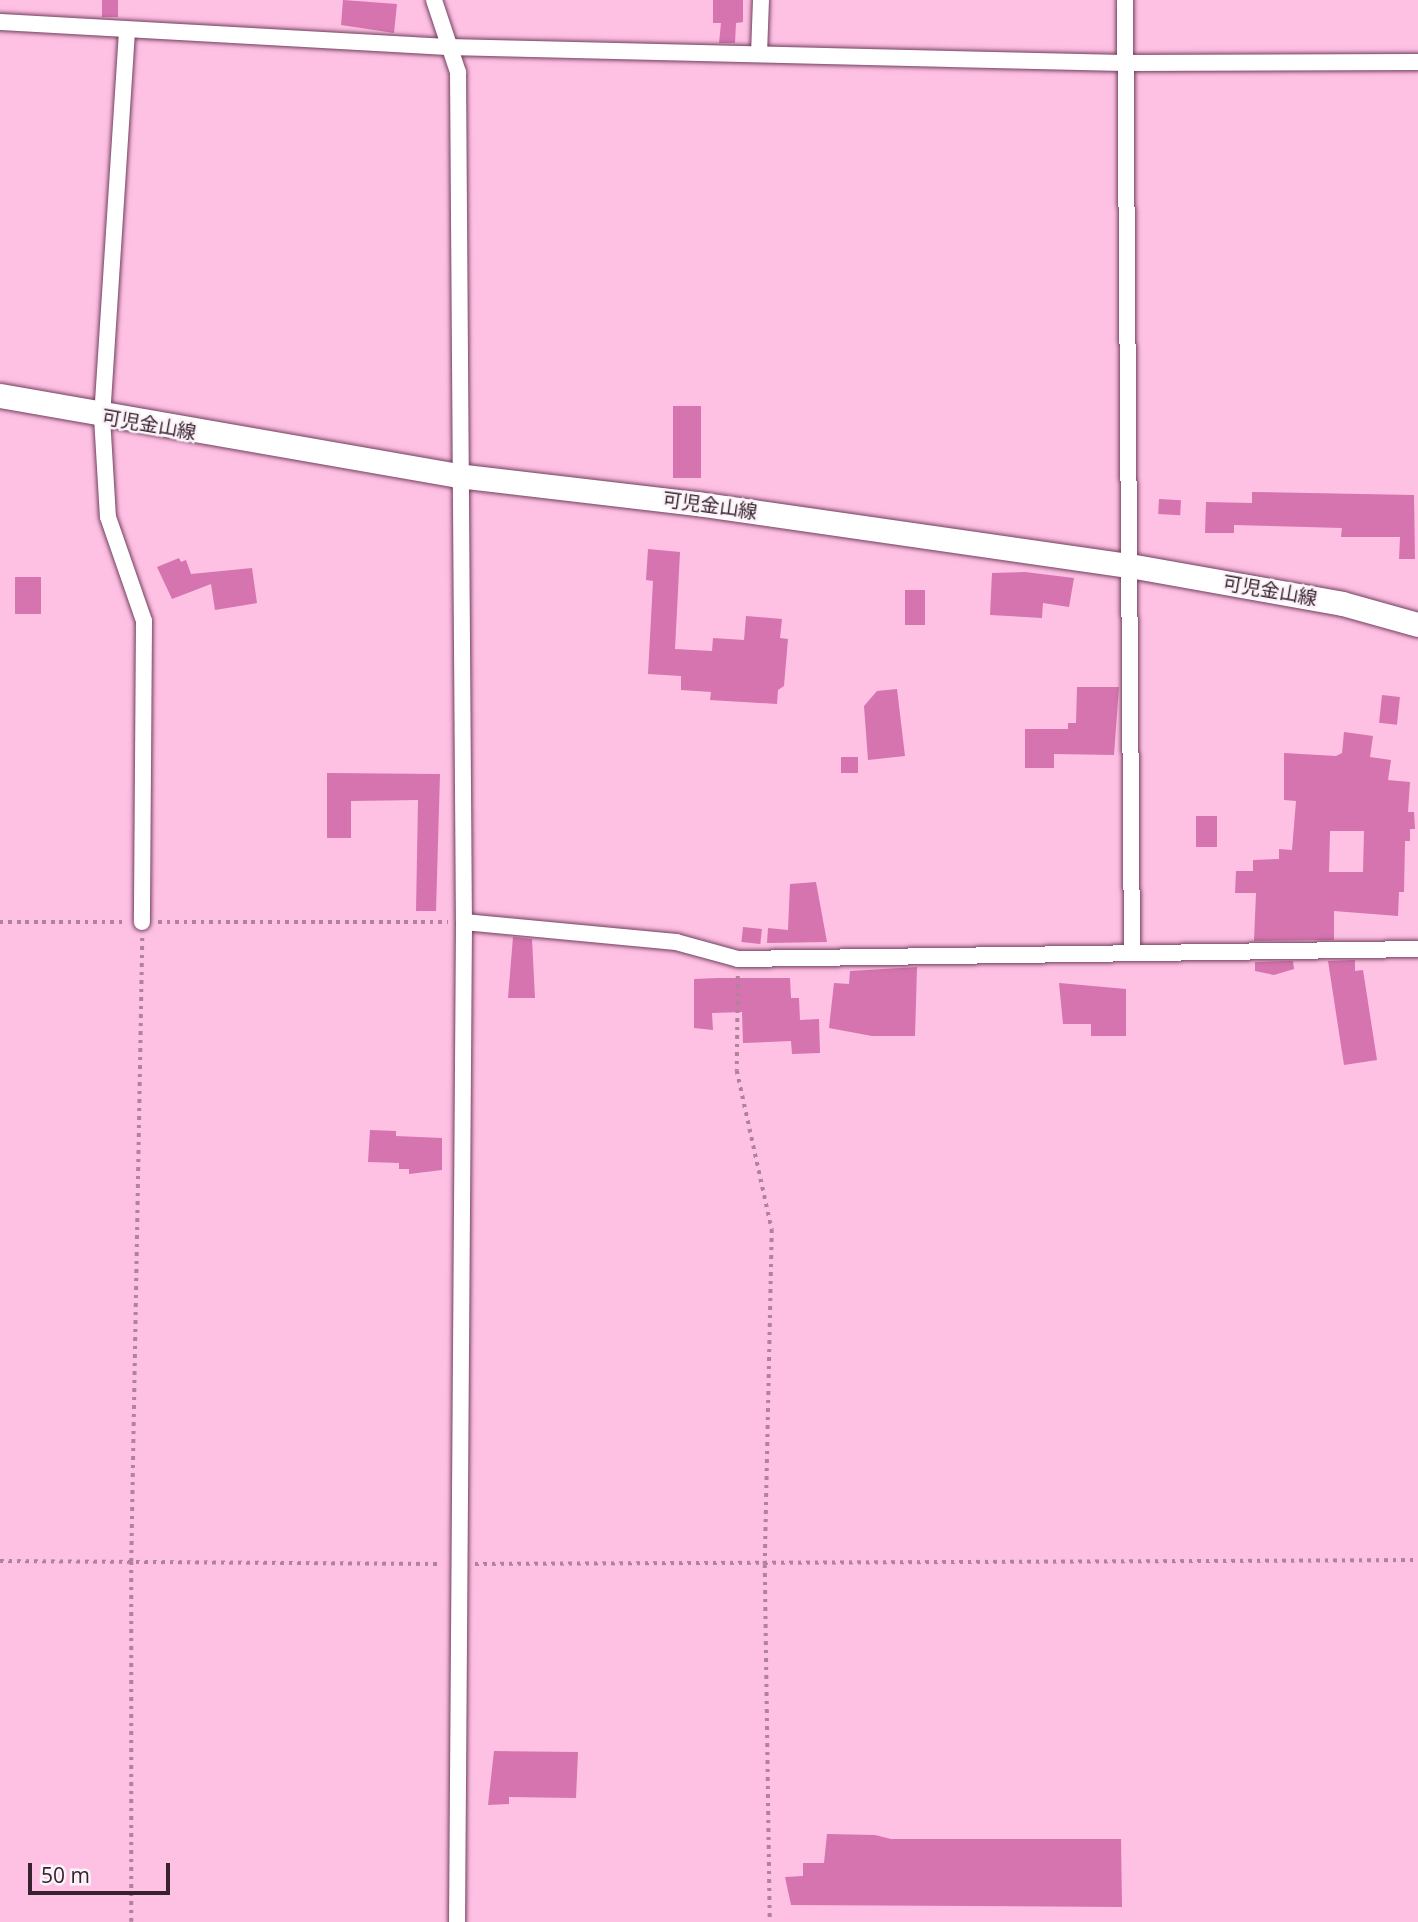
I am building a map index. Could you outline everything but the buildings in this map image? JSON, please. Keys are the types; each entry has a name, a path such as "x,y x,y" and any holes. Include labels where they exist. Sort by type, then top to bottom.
{"main road":[{"name":"可児金山線","path":"0,396 102,417 458,476 698,504 1130,566 1343,604 1418,625"}],"street":[{"path":"434,0 458,72 458,476 464,922 457,1922"},
{"path":"759,54 761,0"},
{"path":"1125,0 1132,953"},
{"path":"0,22 448,47 1124,63 1418,62"},
{"path":"127,31 102,417 108,517 144,621 142,922"},
{"path":"464,922 676,942 738,959 1418,949"}],"path":[{"path":"0,922 464,922"},
{"path":"131,1922 131,1562 142,922"},
{"path":"738,959 737,1071 772,1230 765,1565 770,1922"},
{"path":"0,1561 765,1565 1418,1560"}]}
